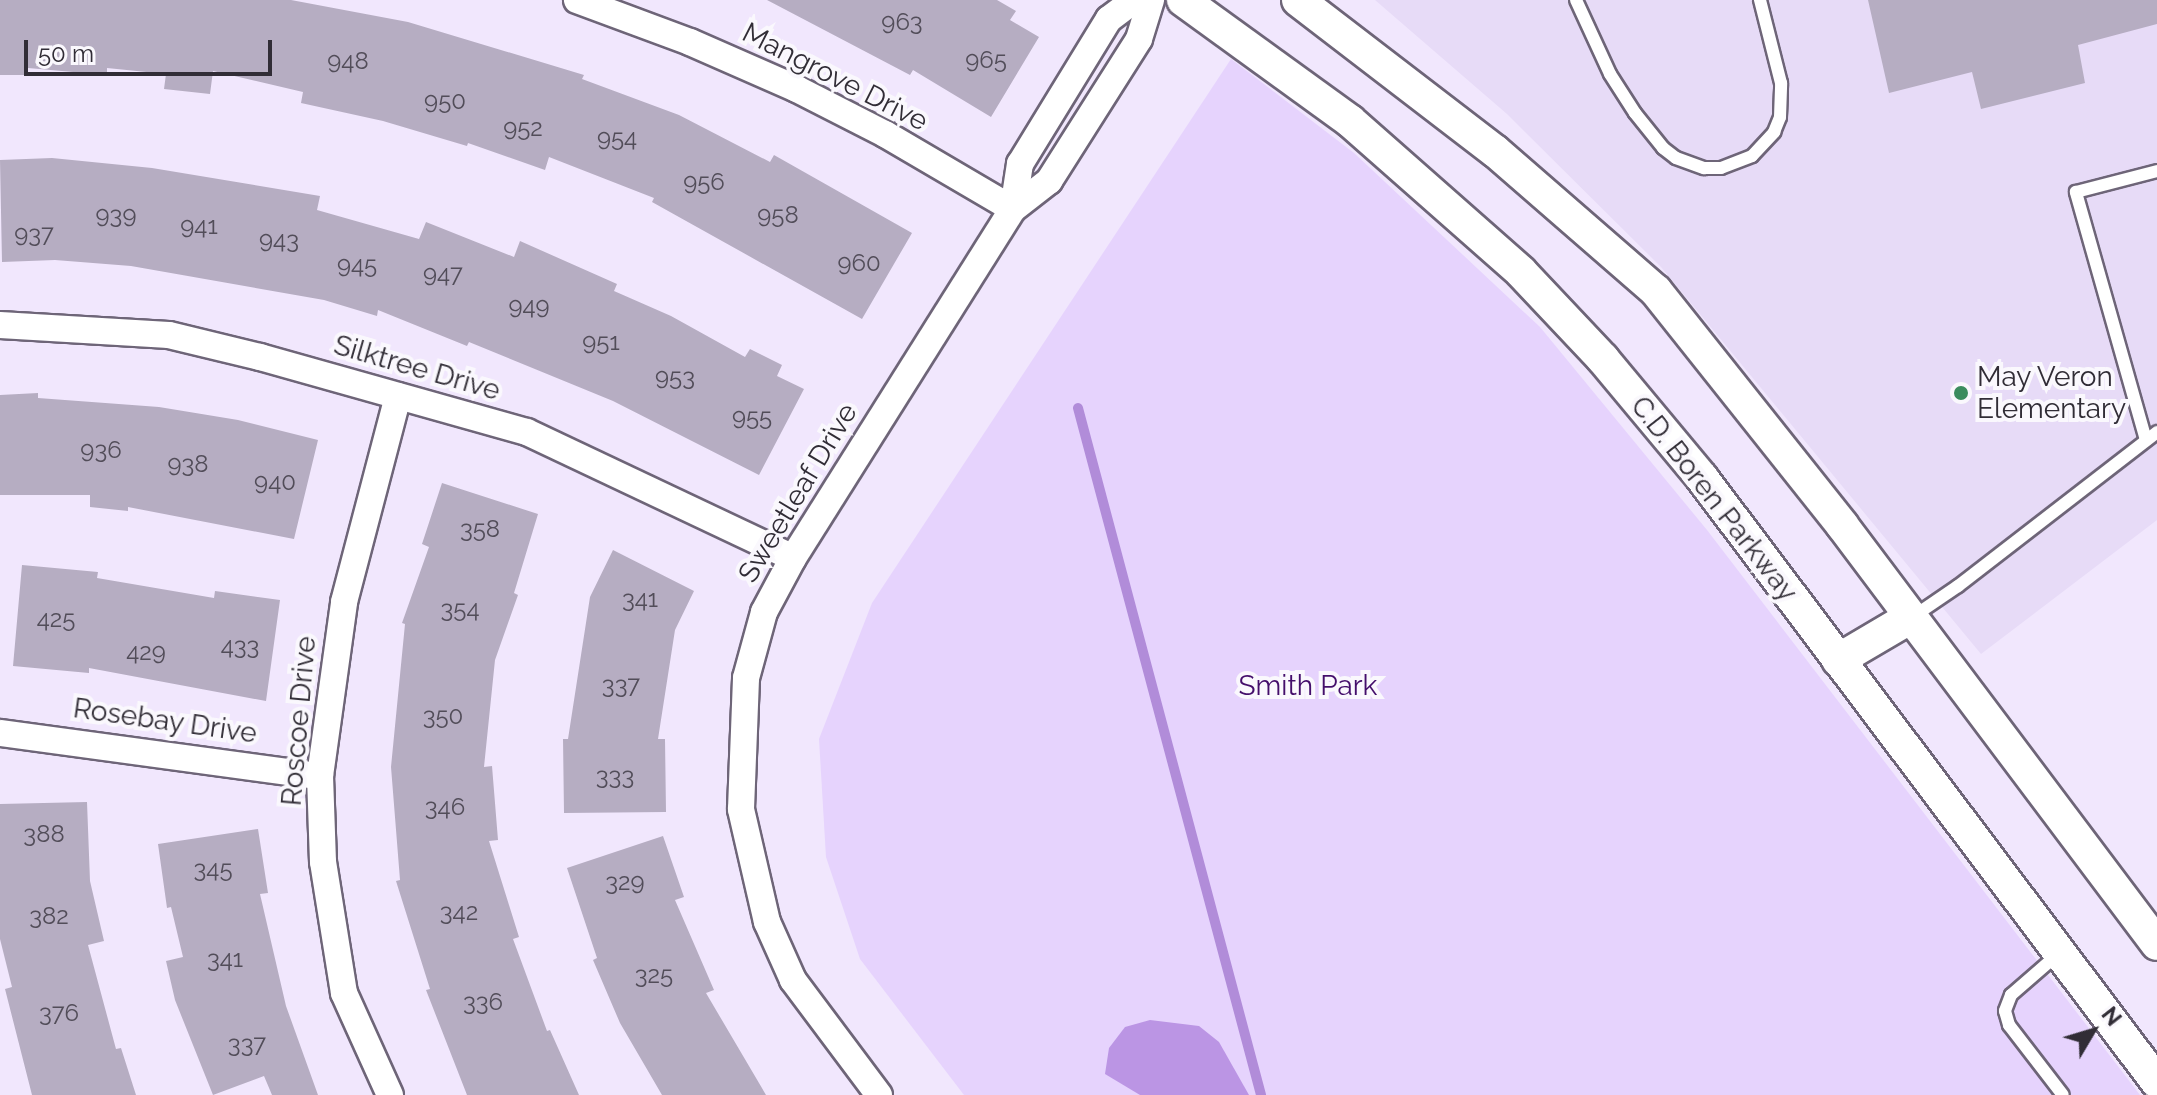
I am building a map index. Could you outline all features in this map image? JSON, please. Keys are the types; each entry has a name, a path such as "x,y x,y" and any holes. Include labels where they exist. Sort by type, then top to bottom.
{"street":[{"name":"Mangrove Drive","path":"577,0 690,42 797,89 885,134 1013,209"},
{"name":"Sweetleaf Drive","path":"1013,209 1020,164 1109,19 1134,0"},
{"name":"Sweetleaf Drive","path":"879,1095 793,980 767,922 741,809 746,678 764,612 793,558 1013,209 1049,181 1139,39 1151,0"},
{"name":"C.D. Boren Parkway","path":"1183,0 1350,121 1521,272 1648,411 2157,1082"},
{"path":"1298,0 1495,151 1656,291 1911,617 2157,944"},
{"name":"Silktree Drive","path":"0,325 169,335 260,357 527,432 793,558"},
{"name":"Roscoe Drive","path":"390,1095 344,993 323,862 320,776 344,602 398,396"},
{"path":"1838,660 1911,617"},
{"name":"Rosebay Drive","path":"0,733 320,776"}],"lane":[{"path":"1576,0 1610,74 1635,113 1663,148 1676,158 1704,168 1721,168 1752,156 1774,132 1780,117 1781,83 1760,0"},
{"path":"2146,440 2076,192 2157,171"},
{"path":"1911,617 1958,586 2157,432"},
{"path":"2060,953 2011,995 2005,1011 2009,1025 2063,1095"}],"shaded area":[{"name":"May Veron Elementary","path":"1375,0 2157,0 2157,520 1981,654 1661,267 1507,114"},
{"path":"1150,1020 1199,1026 1219,1042 1249,1095 1140,1095 1105,1074 1109,1048 1125,1027"}],"green space":[{"name":"Smith Park","path":"1231,59 1354,153 1540,327 1707,530 2140,1095 964,1095 860,959 826,857 819,739 872,603"}],"building":[{"path":"0,0 291,0 408,22 584,75 582,79 679,115 770,162 774,155 912,233 862,319 652,202 654,198 549,157 545,170 468,143 467,146 383,121 301,103 303,92 213,71 210,94 164,89 166,74 107,68 107,75 28,68 28,75 0,75"},
{"path":"767,0 997,0 1016,11 1010,20 1039,37 991,117 913,70 910,75"},
{"path":"1868,0 2157,0 2157,24 2078,45 2085,83 1981,109 1972,72 1889,93"},
{"path":"52,158 152,168 320,196 317,210 419,239 426,222 514,257 520,241 617,284 614,291 671,316 745,357 750,349 782,365 777,376 804,389 759,475 613,401 469,342 467,346 378,310 377,316 324,300 131,266 55,260 2,262 0,160"},
{"path":"38,393 38,398 159,407 238,420 318,440 294,539 128,507 128,511 90,507 90,495 0,495 0,395"},
{"path":"442,483 538,514 514,593 518,595 495,660 484,767 492,766 498,840 489,841 519,937 513,939 547,1031 550,1030 579,1095 467,1095 426,990 430,989 396,881 400,880 391,767 405,624 402,623 429,547 422,544"},
{"path":"613,550 694,591 675,630 658,739 665,739 666,812 564,813 563,739 568,739 590,597"},
{"path":"22,565 98,572 97,578 214,598 215,591 280,600 266,701 89,668 89,673 13,666"},
{"path":"87,802 90,881 104,941 88,945 116,1049 121,1048 136,1095 32,1095 5,989 12,987 0,939 0,804"},
{"path":"258,829 268,893 260,894 286,1006 318,1095 272,1095 264,1076 213,1095 175,1000 166,961 183,957 171,907 167,908 158,844"},
{"path":"663,836 684,897 675,900 714,990 706,993 766,1095 662,1095 620,1023 593,960 597,958 567,868"}],"waterway":[{"path":"1078,408 1261,1095"}],"place":[{"name":"May Veron Elementary","path":"1961,393"}]}
